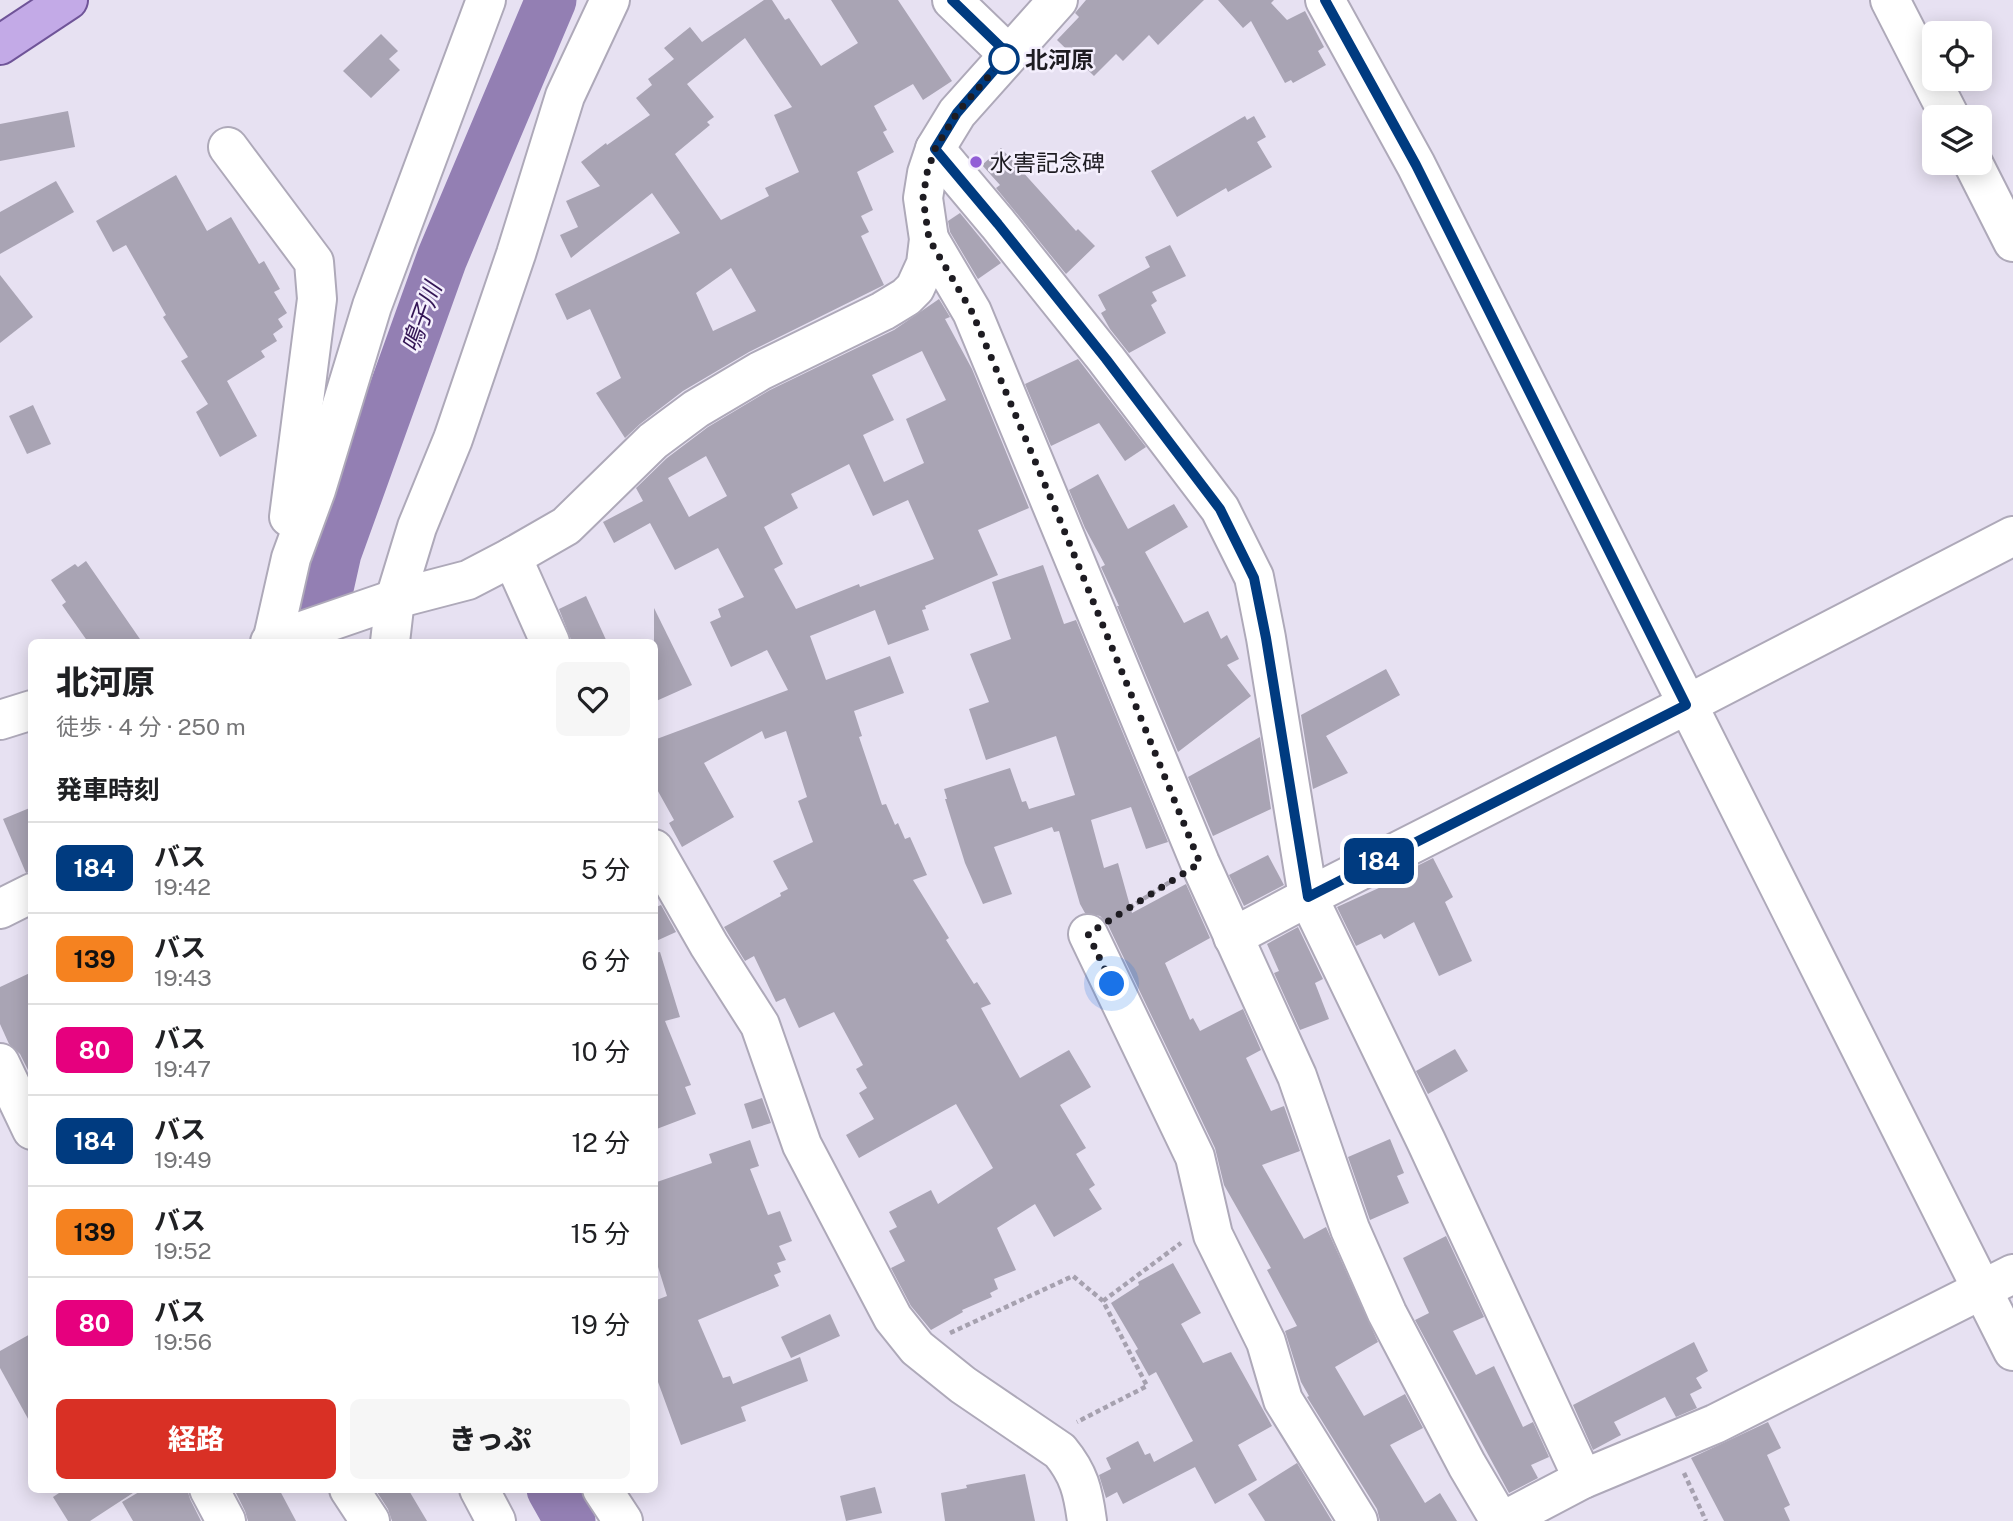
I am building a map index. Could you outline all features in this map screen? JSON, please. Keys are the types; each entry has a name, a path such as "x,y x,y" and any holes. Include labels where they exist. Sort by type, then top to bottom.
{"main road":[{"path":"0,46 68,0"}],"street":[{"path":"290,558 316,490 372,306 486,0"},
{"path":"390,639 386,602 453,439 565,96 610,0"},
{"path":"952,0 1008,54"},
{"path":"279,639 386,602 468,580 512,557 566,526 653,441 696,409 760,371 906,297 922,276 926,264 929,239 923,198 935,149 957,113 1058,0"},
{"path":"1325,0 1416,165 1686,705 1997,1282 2013,1351"},
{"path":"1890,0 1944,105"},
{"path":"228,147 314,262 317,299 289,512 290,558 276,639"},
{"path":"935,149 1106,359 1212,499 1254,578 1308,897 1426,1141 1583,1479"},
{"path":"1979,175 2013,242"},
{"path":"929,239 972,312 1200,863 1297,1076 1350,1229 1387,1313 1467,1465 1502,1521 1583,1479 1728,1418 1997,1282"},
{"path":"1233,937 2013,536"},
{"path":"512,557 549,639"},
{"path":"0,720 28,711"},
{"path":"658,856 760,1026 802,1145 893,1318 917,1348 963,1385 1060,1451 1078,1477 1084,1492 1087,1521"},
{"path":"0,909 28,895"},
{"path":"1088,934 1195,1157 1213,1235 1266,1342 1283,1400 1358,1521"},
{"path":"0,1063 27,1110"},
{"path":"211,1493 226,1521"},
{"path":"352,1493 370,1521"},
{"path":"481,1493 496,1521"},
{"path":"605,1493 623,1521"}],"path":[{"path":"1088,934 1200,863"},
{"path":"1102,1301 1210,1221"},
{"path":"917,1348 1073,1276 1102,1301 1147,1386 1045,1439"},
{"path":"1671,1443 1706,1521"}],"building":[{"path":"764,0 772,0 785,20 789,18 821,66 858,43 831,0 898,0 952,81 923,100 913,84 874,106 887,130 883,132 894,152 857,172 873,210 861,216 869,232 861,236 884,285 749,352 683,391 625,438 596,393 621,378 590,309 567,320 555,294 680,233 652,193 571,258 560,235 578,227 566,201 600,186 581,162 650,115 636,98 652,85 648,79 674,59 664,48 690,27 702,42","holes":["745,38 792,107 774,115 799,172 765,188 769,196 721,220 675,154 710,125 707,122 714,117 687,84","731,268 756,311 713,331 696,293"]},
{"path":"1086,0 1204,0 1158,45 1149,35 1123,61 1116,54 1094,76 1057,40 1079,17 1075,13"},
{"path":"1218,0 1274,0 1271,3 1287,20 1305,11 1324,47 1318,51 1326,65 1293,83 1291,80 1285,83 1251,21 1243,28"},
{"path":"381,34 398,51 389,59 400,70 371,98 343,71"},
{"path":"68,111 75,147 0,161 0,124"},
{"path":"1245,116 1247,120 1254,116 1266,137 1257,142 1272,167 1228,192 1226,188 1177,217 1151,171"},
{"path":"1001,148 1076,231 1078,229 1095,246 1066,274 996,188 1000,185 982,165"},
{"path":"176,175 207,231 231,217 259,264 264,261 280,289 274,292 287,313 278,319 283,327 273,334 277,341 261,351 265,357 227,381 257,436 220,457 196,412 208,404 181,361 188,357 163,317 166,315 126,245 113,252 96,221"},
{"path":"56,181 74,212 0,254 0,212"},
{"path":"960,213 1001,263 978,279 950,232 948,221"},
{"path":"1170,245 1186,276 1152,292 1157,301 1151,305 1166,333 1129,353 1101,313 1106,310 1098,295 1150,267 1145,257"},
{"path":"0,275 33,317 0,343"},
{"path":"939,299 950,317 945,319 972,369 1029,508 978,530 998,575 925,606 926,609 922,610 929,630 888,645 875,610 810,636 826,680 890,656 904,693 854,711 862,736 859,737 882,805 886,804 895,825 898,823 905,839 910,837 927,875 913,880 949,938 946,940 974,984 977,982 991,1004 981,1008 1020,1078 1069,1050 1091,1087 1060,1105 1086,1148 1076,1154 1095,1185 1089,1189 1102,1209 1054,1237 1035,1204 997,1228 1016,1270 994,1279 998,1289 990,1293 992,1297 962,1310 963,1312 931,1330 911,1306 891,1268 905,1261 889,1231 897,1227 889,1212 931,1190 938,1204 993,1168 956,1104 859,1158 846,1135 874,1119 859,1093 867,1088 856,1069 863,1065 834,1012 799,1028 785,998 776,1002 754,956 745,961 724,927 781,896 780,893 788,889 773,861 813,842 798,801 807,797 786,731 765,739 762,731 704,763 734,817 682,847 669,823 674,820 658,791 658,739 788,690 767,650 731,667 710,622 721,617 718,609 744,597 718,548 675,570 650,523 614,543 603,522 643,501 636,488 667,458 708,427 770,390 894,330","holes":["922,351 946,400 906,419 924,463 884,482 863,435 894,420 872,375","706,456 727,496 689,517 668,478","849,464 873,516 908,500 934,559 796,609 774,569 783,564 764,527 798,508 791,494"]},
{"path":"1078,359 1146,447 1125,461 1099,423 1051,446 1025,384"},
{"path":"33,405 51,444 27,454 9,416"},
{"path":"1098,474 1128,529 1174,504 1188,527 1145,552 1184,623 1208,611 1221,639 1227,635 1239,659 1227,665 1251,696 1178,752 1101,567 1105,565 1069,490"},
{"path":"86,561 140,639 86,639 62,605 66,602 51,580 75,564 78,567"},
{"path":"1043,565 1064,624 1076,620 1168,842 1146,849 1131,807 1091,820 1104,868 1118,863 1132,913 1186,884 1210,938 1165,963 1190,1020 1193,1018 1200,1031 1243,1009 1261,1050 1246,1058 1271,1111 1284,1106 1300,1151 1262,1165 1304,1239 1326,1227 1378,1342 1335,1367 1364,1416 1405,1394 1423,1428 1390,1445 1425,1503 1440,1493 1457,1521 1380,1521 1377,1509 1307,1397 1309,1396 1301,1382 1285,1331 1297,1326 1267,1270 1271,1268 1224,1185 1215,1148 1108,925 1100,916 1085,913 1080,904 1059,831 1054,832 1052,827 994,847 1012,894 983,904 965,863 944,789 1010,768 1022,802 1026,801 1029,809 1075,795 1056,736 986,760 969,709 989,702 970,654 1011,639 992,582"},
{"path":"586,596 606,639 571,639 559,609"},
{"path":"654,608 692,685 658,700 658,639 654,639"},
{"path":"1386,669 1400,695 1326,736 1348,773 1313,789 1301,715"},
{"path":"1260,737 1271,809 1213,836 1188,777"},
{"path":"28,809 28,872 26,873 3,819"},
{"path":"1268,855 1284,885 1244,906 1229,875"},
{"path":"1433,858 1453,897 1445,902 1472,961 1439,976 1414,922 1384,939 1381,934 1356,946 1337,907 1392,882 1391,879"},
{"path":"661,905 676,932 658,940 658,906"},
{"path":"1298,927 1323,979 1315,983 1329,1019 1300,1030 1274,973 1279,971 1267,944"},
{"path":"658,952 680,1017 665,1021 691,1085 685,1087 696,1114 658,1128"},
{"path":"28,974 28,1070 20,1054 9,1044 0,1024 0,987"},
{"path":"1455,1049 1468,1071 1428,1094 1416,1071"},
{"path":"762,1098 771,1123 752,1129 744,1104"},
{"path":"1390,1139 1404,1173 1397,1176 1409,1203 1370,1220 1348,1157"},
{"path":"750,1140 759,1166 750,1169 768,1215 780,1211 792,1241 779,1246 786,1260 777,1263 781,1272 774,1275 779,1286 698,1320 723,1378 730,1376 733,1384 800,1357 808,1381 741,1407 746,1421 681,1445 658,1382 658,1299 667,1296 658,1267 658,1182 712,1163 709,1154"},
{"path":"1446,1236 1484,1317 1453,1331 1476,1375 1494,1366 1523,1427 1533,1422 1549,1457 1531,1465 1538,1478 1509,1493 1415,1320 1429,1313 1403,1258"},
{"path":"1173,1263 1201,1313 1181,1324 1203,1363 1231,1352 1272,1426 1238,1445 1257,1480 1215,1504 1195,1467 1123,1504 1117,1492 1106,1498 1099,1475 1111,1469 1106,1458 1138,1441 1145,1455 1150,1453 1154,1462 1193,1441 1156,1372 1149,1376 1135,1351 1138,1349 1111,1303 1139,1285 1138,1282"},
{"path":"830,1314 840,1336 791,1358 781,1337"},
{"path":"28,1335 28,1419 0,1368 0,1351"},
{"path":"1694,1342 1708,1371 1696,1378 1702,1388 1690,1394 1697,1408 1676,1417 1665,1397 1614,1422 1621,1435 1593,1450 1573,1405"},
{"path":"1768,1422 1781,1448 1767,1455 1790,1505 1784,1508 1790,1521 1724,1521 1691,1458"},
{"path":"1297,1463 1332,1521 1265,1521 1248,1494"},
{"path":"1025,1474 1035,1521 945,1521 941,1493 967,1488 966,1485"},
{"path":"875,1487 882,1513 846,1521 840,1496"},
{"path":"59,1493 133,1493 90,1521 68,1521 53,1497"},
{"path":"137,1493 188,1493 201,1521 133,1521 122,1502"},
{"path":"236,1493 281,1493 296,1521 248,1521"},
{"path":"378,1493 410,1493 427,1521 392,1521"}],"waterway":[{"name":"鳴子川","path":"317,639 336,553 442,258 551,0"},
{"name":"鳴子川","path":"554,1493 570,1521"}],"bus line":[{"name":"184","path":"952,0 1008,54 957,113 935,149 1106,359 1220,509 1254,578 1308,897 1686,705 1416,165 1325,0"}],"place":[{"name":"北河原","path":"1004,59"},
{"name":"水害記念碑","path":"976,162"}],"route":[{"path":"1004,59 1008,54 957,113 935,149 923,198 929,239 972,312 1200,863 1088,934 1112,984"}]}
